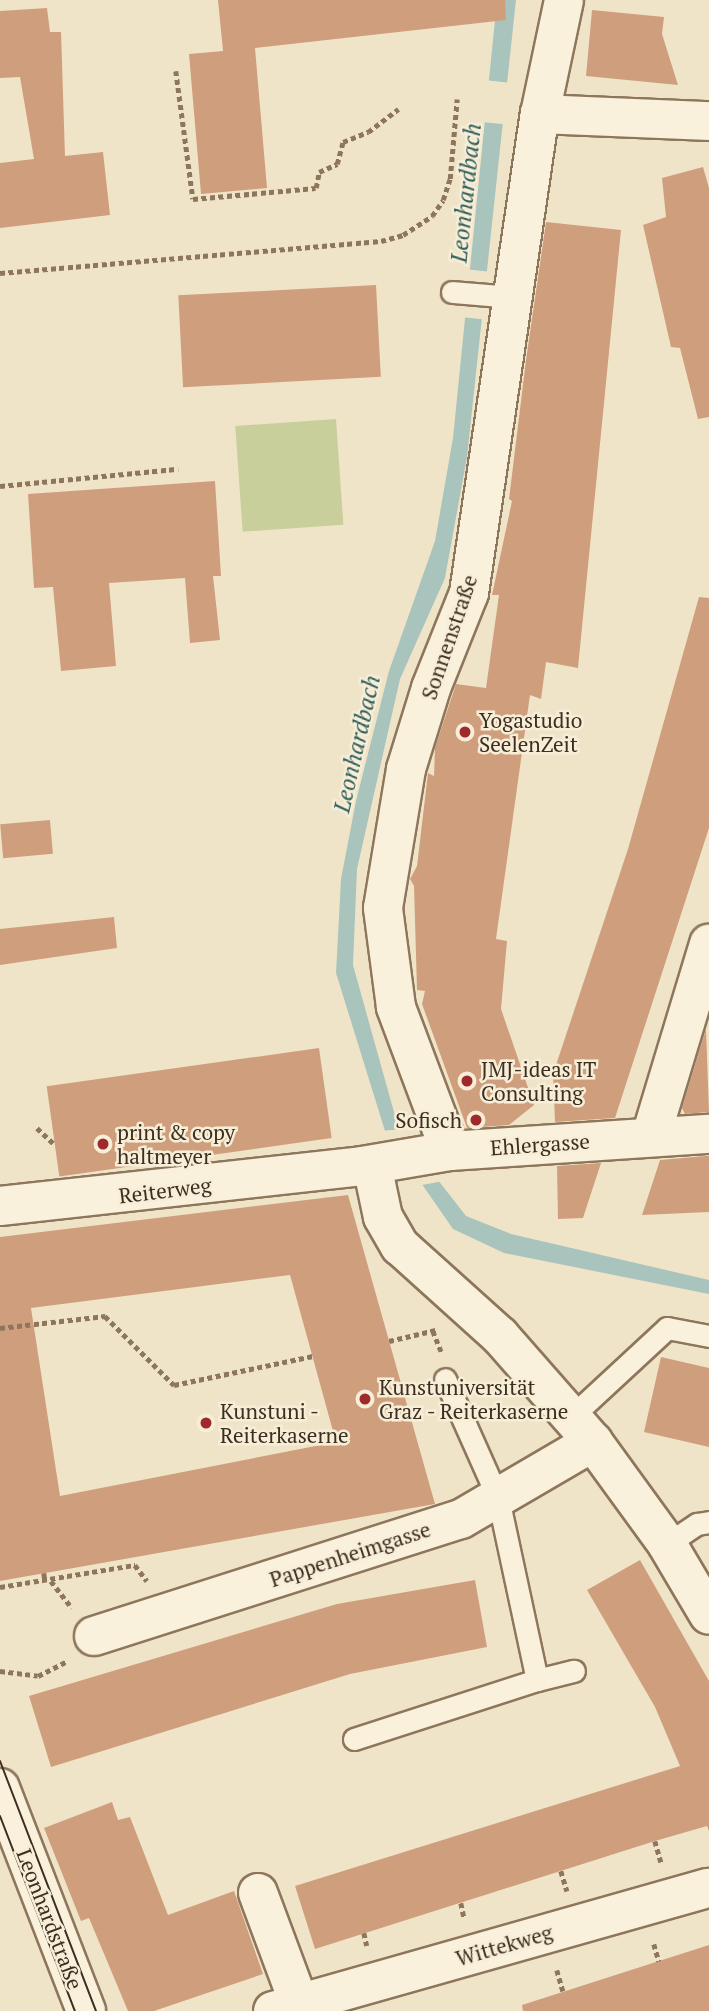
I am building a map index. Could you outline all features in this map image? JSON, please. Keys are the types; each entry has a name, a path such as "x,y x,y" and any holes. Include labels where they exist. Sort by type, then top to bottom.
{"street":[{"name":"Sonnenstraße","path":"442,1152 396,1007 383,908 406,769 431,688 469,593 490,469 502,297 564,0"},
{"path":"540,114 709,121"},
{"path":"651,1136 709,944"},
{"name":"Ehlergasse","path":"382,1163 442,1152 709,1134"},
{"path":"382,1163 383,1217 400,1246 500,1336 582,1430 667,1544 709,1615"},
{"name":"Reiterweg","path":"0,1206 382,1163"},
{"name":"Pappenheimgasse","path":"94,1636 461,1519 498,1498 582,1430"},
{"name":"Leonhardstraße","path":"0,1788 86,2011"},
{"name":"Wittekweg","path":"258,1893 286,2007 709,1888"}],"lane":[{"path":"452,292 502,297"},
{"path":"582,1430 667,1328 709,1335"},
{"path":"445,1379 498,1498 537,1680"},
{"path":"667,1544 697,1524 709,1522"},
{"path":"354,1739 537,1680 574,1671"}],"path":[{"path":"176,71 193,199 316,188 319,172 337,164 344,142 368,132 398,109"},
{"path":"0,273 381,242 403,235 432,216 443,200 450,179 457,99"},
{"path":"0,486 178,469"},
{"path":"37,1128 54,1144"},
{"path":"0,1328 105,1317 174,1385 313,1356"},
{"path":"389,1341 442,1328"},
{"path":"0,1587 135,1565"},
{"path":"44,1573 45,1581"},
{"path":"0,1671 38,1676 62,1665"},
{"path":"651,1933 659,1961"},
{"path":"555,1963 564,1991"}],"green space":[{"path":"336,419 343,525 243,532 235,426"}],"water":[{"name":"Leonhardbach","path":"497,0 516,0 467,457 445,578 400,679 357,869 353,965 399,1130 466,1216 511,1234 709,1280 709,1294 504,1253 453,1229 385,1131 336,973 341,879 356,801 389,671 435,541 453,438"}],"pier":[{"path":"484,80 511,83 506,125 480,122"},
{"path":"464,269 492,272 487,320 459,317"},
{"path":"403,1129 443,1181 417,1186 381,1131"}],"building":[{"path":"218,0 505,0 506,20 255,48 267,188 201,194 189,54 223,51"},
{"path":"47,8 50,32 61,32 65,156 103,152 110,215 0,228 0,163 34,159 20,77 0,78 0,11"},
{"path":"592,10 664,17 662,34 678,85 586,76"},
{"path":"703,167 709,188 709,417 698,419 680,348 671,347 643,225 666,217 662,178"},
{"path":"546,222 621,230 578,668 546,662 541,699 530,695 496,939 507,941 501,1009 534,1105 509,1125 467,1128 422,1004 425,991 417,990 414,886 410,879 417,866 428,773 434,776 435,748 456,684 486,688 499,595 492,595 512,501 509,499"},
{"path":"376,285 381,377 183,387 178,295"},
{"path":"215,481 221,576 213,576 220,640 190,643 185,578 109,583 116,666 61,671 53,587 34,588 28,494"},
{"path":"699,597 709,598 709,828 615,1118 555,1122 553,1074 628,849"},
{"path":"50,820 53,854 3,858 0,824"},
{"path":"114,917 117,948 0,965 0,929"},
{"path":"706,1029 709,1112 685,1114 682,1108"},
{"path":"319,1048 332,1138 59,1176 47,1086"},
{"path":"709,1156 709,1212 642,1215 660,1160"},
{"path":"601,1163 583,1218 558,1219 557,1166"},
{"name":"Kunstuni - Reiterkaserne","path":"348,1195 435,1504 0,1581 0,1237","holes":["290,1275 336,1442 60,1496 31,1308"]},
{"path":"661,1357 709,1368 709,1447 644,1432"},
{"path":"640,1560 709,1681 709,1831 707,1826 655,1841 315,1949 295,1886 680,1766 655,1707 587,1590"},
{"path":"475,1580 487,1647 350,1674 51,1767 29,1696 337,1604"},
{"path":"112,1802 118,1820 130,1817 168,1915 234,1891 263,1974 154,2011 128,2011 89,1918 81,1921 44,1828"},
{"path":"709,1945 709,2011 523,2011 522,2005"}],"tram line":[{"path":"0,1761 96,2011"},
{"path":"0,1816 75,2011"}],"place":[{"name":"Yogastudio SeelenZeit","path":"465,732"},
{"name":"JMJ-ideas IT Consulting","path":"467,1081"},
{"name":"Sofisch","path":"476,1120"},
{"name":"print & copy haltmeyer","path":"103,1144"},
{"name":"Kunstuniversität Graz - Reiterkaserne","path":"365,1399"},
{"name":"Kunstuni - Reiterkaserne","path":"206,1423"}]}
